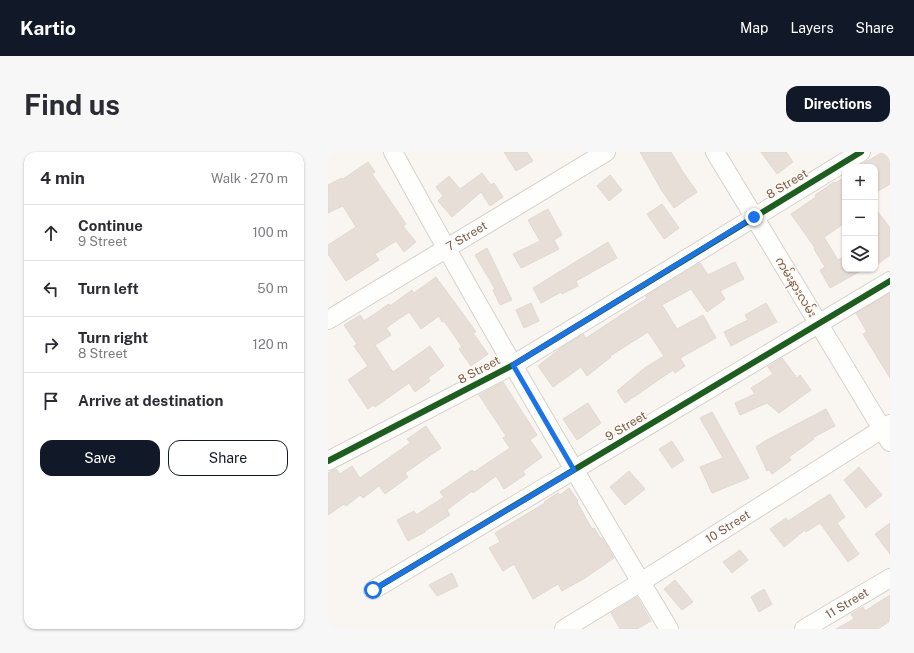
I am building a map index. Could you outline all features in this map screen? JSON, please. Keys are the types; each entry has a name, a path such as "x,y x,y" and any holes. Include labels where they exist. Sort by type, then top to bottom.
{"street":[{"path":"392,152 445,249 669,629"},
{"name":"7 Street","path":"328,320 606,152"},
{"name":"ကမ်းနားလမ်း","path":"715,152 819,324 887,431"},
{"name":"8 Street","path":"328,461 513,365 861,152"},
{"name":"9 Street","path":"373,590 890,281"},
{"name":"10 Street","path":"564,629 887,431"},
{"name":"11 Street","path":"804,629 890,578"}],"building":[{"path":"504,152 527,152 533,161 516,171"},
{"path":"640,152 671,152 697,192 674,208 662,191"},
{"path":"761,152 786,152 793,162 777,174"},
{"path":"883,152 890,152 890,184 878,191 878,164 862,164"},
{"path":"368,162 375,172 372,174 406,224 403,226 416,242 404,252 396,241 375,254 379,260 346,281 328,254 328,245 356,227 343,206 328,213 328,185 342,178 343,179"},
{"path":"482,173 491,185 494,183 503,197 490,206 481,192 452,217 438,201 443,196 436,187 449,176 460,189"},
{"path":"610,175 622,190 609,201 597,186"},
{"path":"842,179 842,225 824,237 838,260 842,258 842,272 859,272 830,288 820,270 825,267 814,249 815,248 791,214 816,197 815,195 834,182 835,183"},
{"path":"662,204 679,228 664,239 647,214"},
{"path":"548,209 562,235 554,240 559,249 521,268 513,254 540,241 528,220"},
{"path":"878,212 890,228 890,255 878,264"},
{"path":"608,242 617,258 576,281 578,286 562,294 561,292 541,303 533,288"},
{"path":"487,248 512,300 500,305 493,290 495,289 475,255"},
{"path":"735,262 744,279 720,291 725,299 707,312 691,289 662,305 677,329 703,315 716,338 680,358 685,366 675,373 673,370 625,403 617,391 646,367 664,356 648,332 610,356 611,357 587,376 581,367 553,387 538,366 562,347 583,334 586,338 647,298 646,296 700,263 708,275"},
{"path":"436,277 476,332 473,333 488,354 471,366 459,349 462,347 439,316 421,329 409,312 386,328 391,335 375,345 393,372 430,346 444,366 428,378 430,381 415,392 409,383 375,407 373,405 368,409 348,380 368,366 354,346 357,344 344,325 360,315 364,321 389,304 390,306 412,290 414,293"},
{"path":"890,293 890,378 863,334 867,332 856,313"},
{"path":"531,303 539,321 524,328 516,310"},
{"path":"766,303 777,322 731,346 724,332 748,320 745,315"},
{"path":"782,358 797,378 800,375 811,390 779,413 767,403 740,415 735,403 755,394 751,388 773,374 768,367"},
{"path":"503,382 537,435 530,440 542,457 523,471 525,475 504,489 496,476 473,493 472,491 447,510 450,515 425,532 408,541 397,520 414,511 416,515 444,497 440,492 472,470 474,472 510,448 503,438 506,436 479,395"},
{"path":"588,403 601,423 577,440 563,419"},
{"path":"826,409 835,426 812,438 814,439 789,457 791,460 772,474 769,470 767,471 756,447"},
{"path":"712,412 749,478 712,493 700,467 723,458 700,418"},
{"path":"426,426 441,448 405,473 408,477 385,494 379,486 363,498 360,495 346,506 344,504 328,515 328,473 336,469 340,474 352,466 360,478 410,443 407,439"},
{"path":"672,441 684,460 672,468 659,449"},
{"path":"859,467 882,495 866,508 844,480"},
{"path":"629,471 645,489 625,505 610,487"},
{"path":"569,488 578,501 577,502 592,529 594,528 601,539 602,538 614,558 585,578 562,591 558,584 533,599 514,564 503,571 489,548 500,542 495,533 545,503 544,502 558,493 560,495"},
{"path":"830,494 845,517 837,523 859,554 848,562 820,523 806,532 805,530 784,547 770,529 786,518 788,521"},
{"path":"890,523 890,554 875,534"},
{"path":"740,550 748,560 732,573 723,562"},
{"path":"452,573 458,586 437,596 429,585"},
{"path":"675,580 693,602 682,610 664,589"},
{"path":"764,589 772,604 759,612 751,597"},
{"path":"890,595 890,621 878,629 836,629 854,619 851,614 863,607 865,611"},
{"path":"637,597 651,621 637,629 620,629 611,613"}],"cycle path":[{"path":"328,461 513,365 861,152"},
{"path":"373,590 890,281"}],"route":[{"path":"373,590 574,470 513,365 754,217"}]}
